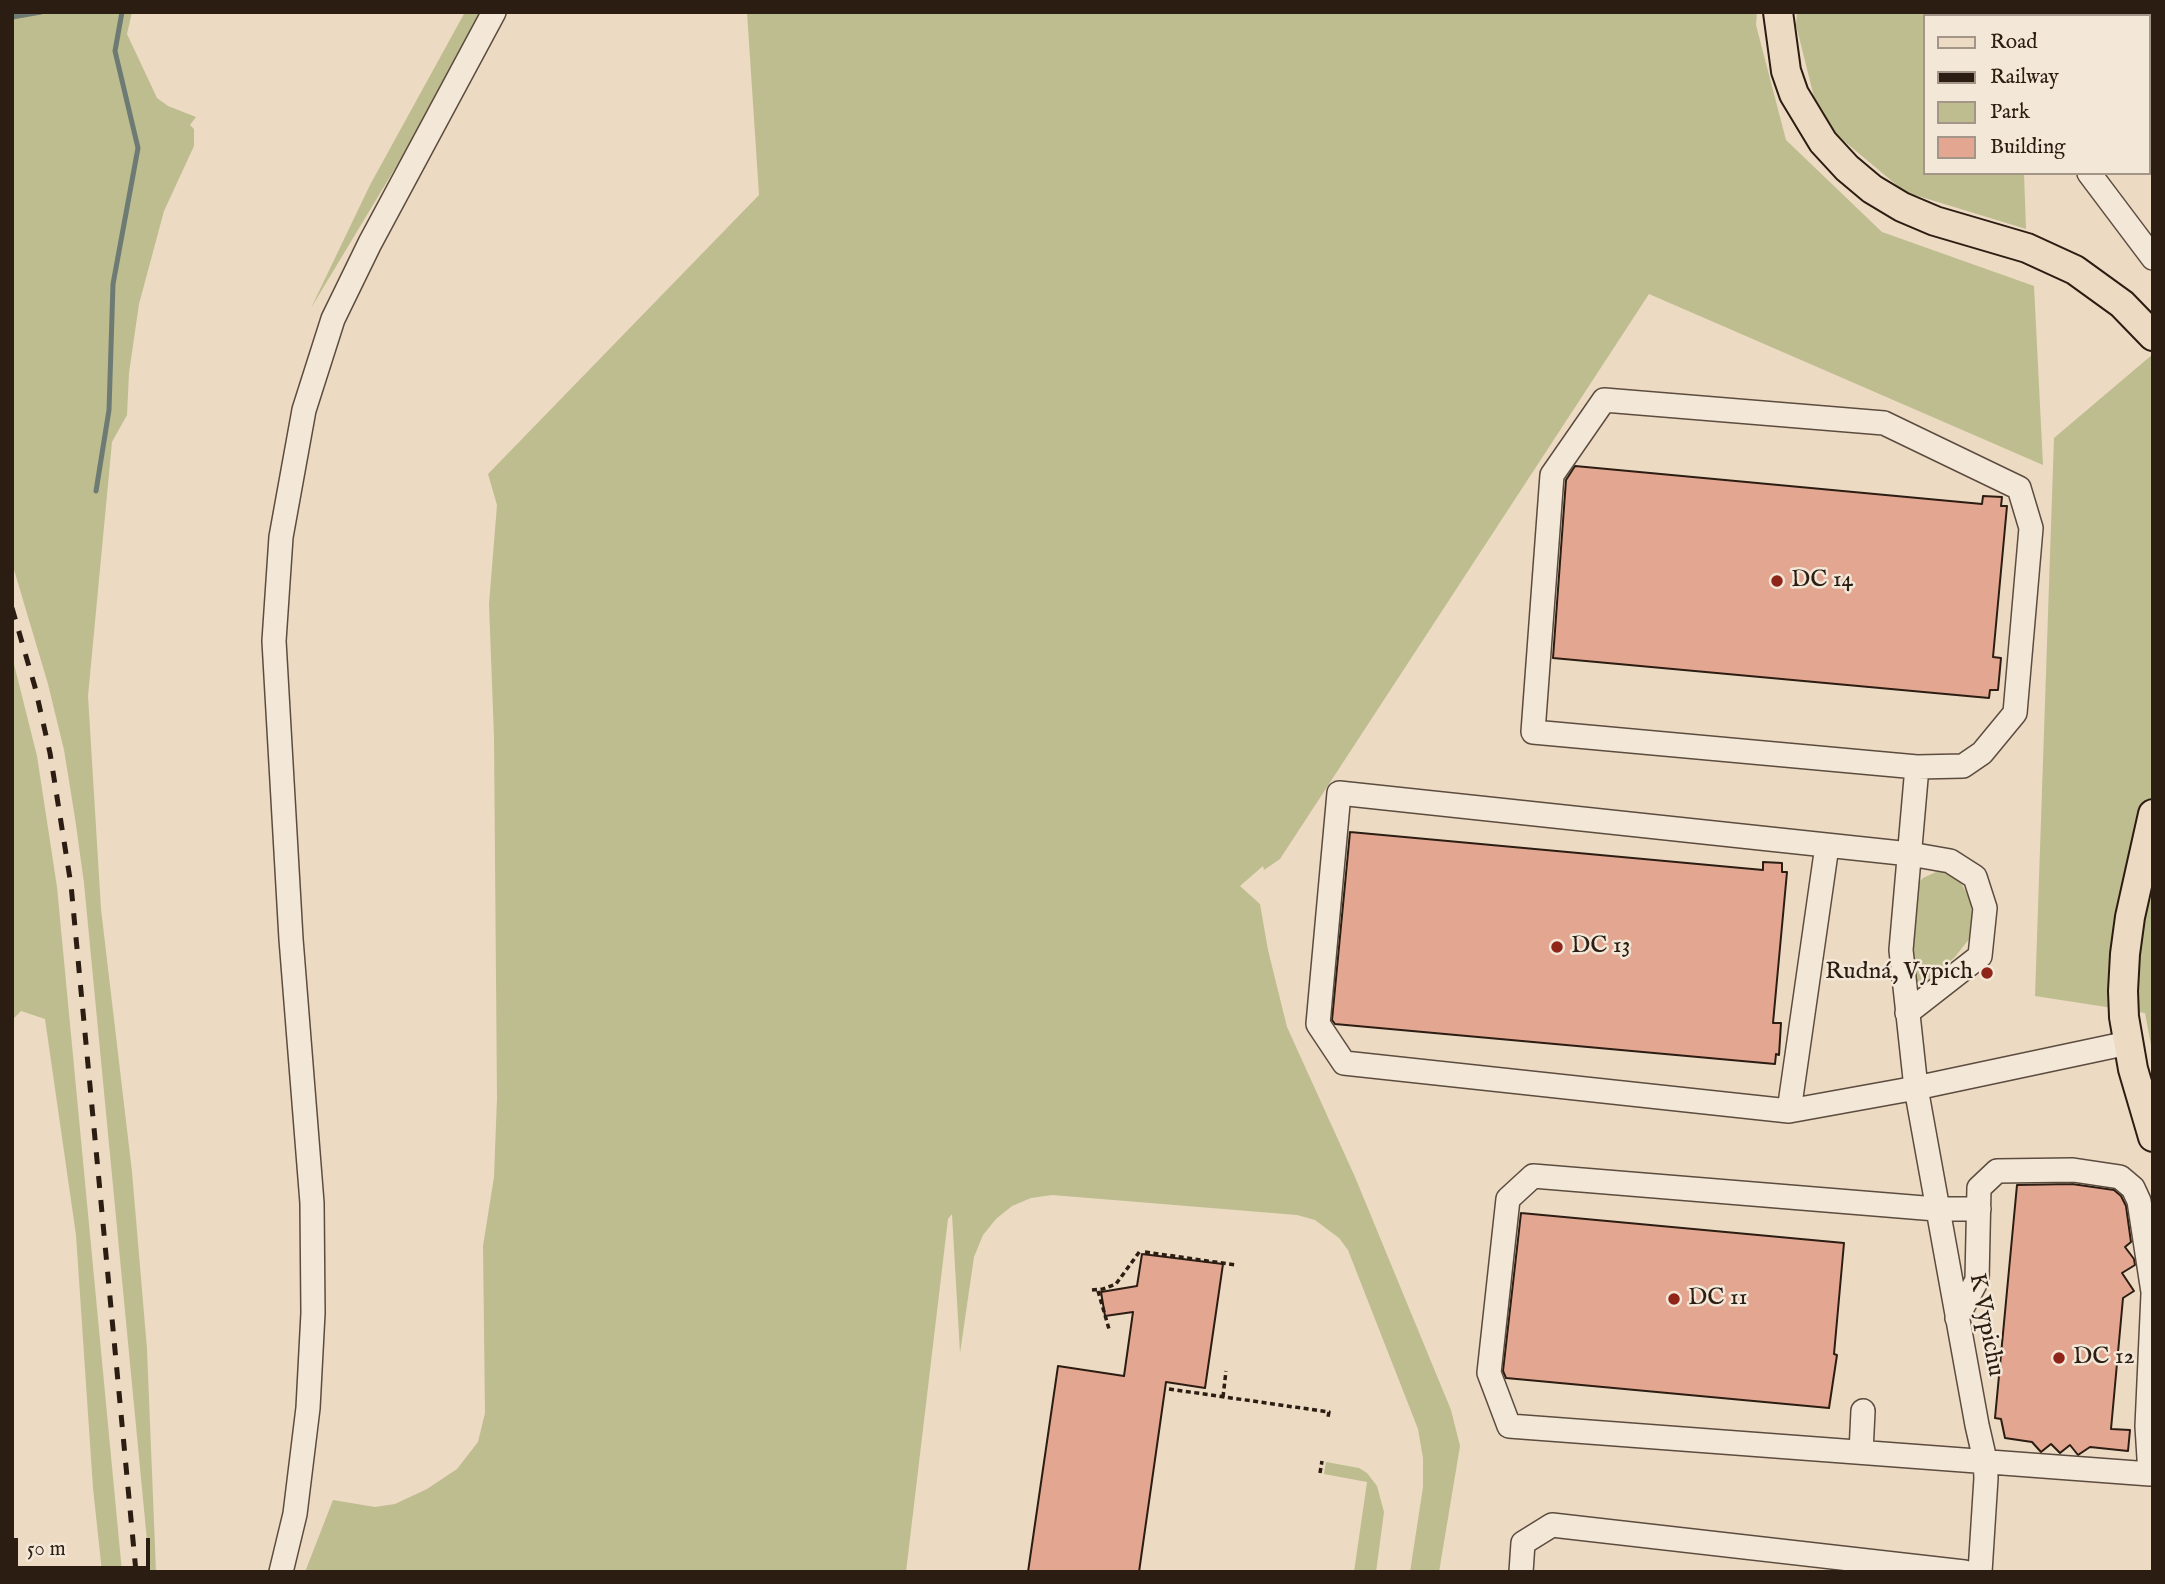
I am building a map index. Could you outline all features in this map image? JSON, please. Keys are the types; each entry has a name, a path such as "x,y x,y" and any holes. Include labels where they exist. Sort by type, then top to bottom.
{"main road":[{"path":"1777,12 1784,61 1794,94 1823,142 1847,169 1872,189 1902,207 1935,221 2027,248 2075,270 2122,304 2153,337"},
{"path":"2153,814 2130,918 2123,991 2127,1043 2153,1137"}],"street":[{"path":"281,1572 295,1514 308,1408 313,1313 312,1203 291,939 274,641 281,537 304,410 333,319 370,243 494,12"},
{"path":"2091,175 2153,258"},
{"path":"1604,400 1884,423 2019,488 2031,528 2015,713 1982,753 1963,766 1917,767 1533,732 1552,475 1604,400"},
{"name":"K Vypichu","path":"1917,767 1901,950 1916,1088 1985,1460 1980,1572"},
{"path":"1907,1013 1980,957 1985,908 1975,877 1950,861 1910,854 1339,793 1318,1024 1344,1063 1789,1111 1916,1088 2127,1043"},
{"path":"1789,1111 1827,846"},
{"path":"1957,1318 1977,1280 1979,1209 1979,1188 1997,1171 2073,1170 2120,1177 2133,1188 2139,1202 2153,1293 2147,1426 2150,1474 1509,1426 1489,1373 1508,1199 1533,1176 1937,1209 1979,1209"},
{"path":"1861,1452 1863,1411"},
{"path":"1521,1572 1523,1543 1552,1525 1964,1572"}],"path":[{"path":"1109,1329 1095,1290 1115,1284 1142,1251 1237,1265"},
{"path":"1223,1397 1226,1371"},
{"path":"1169,1389 1329,1412 1328,1417"},
{"path":"1320,1473 1322,1461"}],"green space":[{"path":"12,12 132,12 127,34 157,98 168,106 196,117 190,125 194,129 194,146 164,211 139,304 129,373 127,415 112,442 88,696 101,909 132,1172 147,1349 156,1572 150,1572 84,883 75,818 64,750 48,684 12,563"},
{"path":"465,12 489,12 311,308 370,185"},
{"path":"747,12 1757,12 1756,25 1786,140 1882,232 2034,286 2043,465 1649,294 1280,859 1264,870 1263,866 1240,886 1260,904 1287,1027 1355,1177 1451,1410 1460,1446 1439,1572 1410,1572 1423,1487 1423,1458 1418,1429 1348,1250 1339,1238 1315,1220 1297,1215 1052,1195 1031,1198 1012,1206 996,1219 983,1235 974,1257 960,1353 952,1214 948,1219 906,1572 305,1572 333,1500 375,1507 395,1504 427,1489 457,1469 478,1442 485,1413 483,1246 494,1177 497,1098 494,737 489,604 497,505 488,474 759,195"},
{"path":"1797,12 2017,12 1924,14 1924,175 2024,175 2026,229 1905,192 1820,121 1796,25"},
{"path":"2153,354 2153,1056 2145,1013 2035,996 2054,438"},
{"path":"12,656 37,756 57,887 122,1572 102,1572 93,1488 76,1235 45,1019 21,1011 12,1020"},
{"path":"1936,872 1948,872 1960,881 1970,899 1974,925 1969,939 1955,957 1927,981 1917,982 1911,979 1914,888 1923,878"},
{"path":"1326,1462 1359,1468 1367,1473 1377,1486 1384,1512 1376,1572 1354,1572 1367,1482 1324,1474"}],"building":[{"name":"DC 14","path":"1575,466 1982,504 1983,496 2002,497 2001,506 2007,506 1993,657 2001,658 1998,690 1990,690 1989,698 1553,658 1566,480"},
{"name":"DC 13","path":"1350,832 1763,870 1763,862 1782,863 1782,872 1787,872 1773,1023 1781,1023 1779,1055 1776,1054 1775,1064 1335,1024 1332,1020"},
{"name":"DC 12","path":"2072,1184 2114,1190 2126,1206 2131,1242 2125,1247 2135,1265 2122,1273 2134,1291 2123,1298 2111,1429 2130,1430 2128,1451 2090,1447 2078,1455 2070,1445 2060,1453 2051,1444 2041,1452 2032,1442 2005,1438 2001,1419 1995,1418 2017,1185"},
{"name":"DC 11","path":"1521,1213 1844,1243 1834,1354 1837,1355 1829,1408 1506,1378 1503,1371"},
{"path":"1142,1254 1223,1264 1205,1388 1166,1382 1139,1572 1028,1572 1058,1366 1124,1376 1133,1312 1105,1316 1101,1292 1137,1286"}],"waterway":[{"path":"12,17 41,12"},
{"path":"96,491 109,410 113,284 138,148 115,51 122,12"}],"railway":[{"path":"12,608 35,687 50,753 71,885 136,1572"}],"place":[{"name":"DC 14","path":"1777,581"},
{"name":"DC 13","path":"1557,947"},
{"name":"Rudná, Vypich","path":"1987,973"},
{"name":"DC 11","path":"1674,1299"},
{"name":"DC 12","path":"2059,1358"}]}
